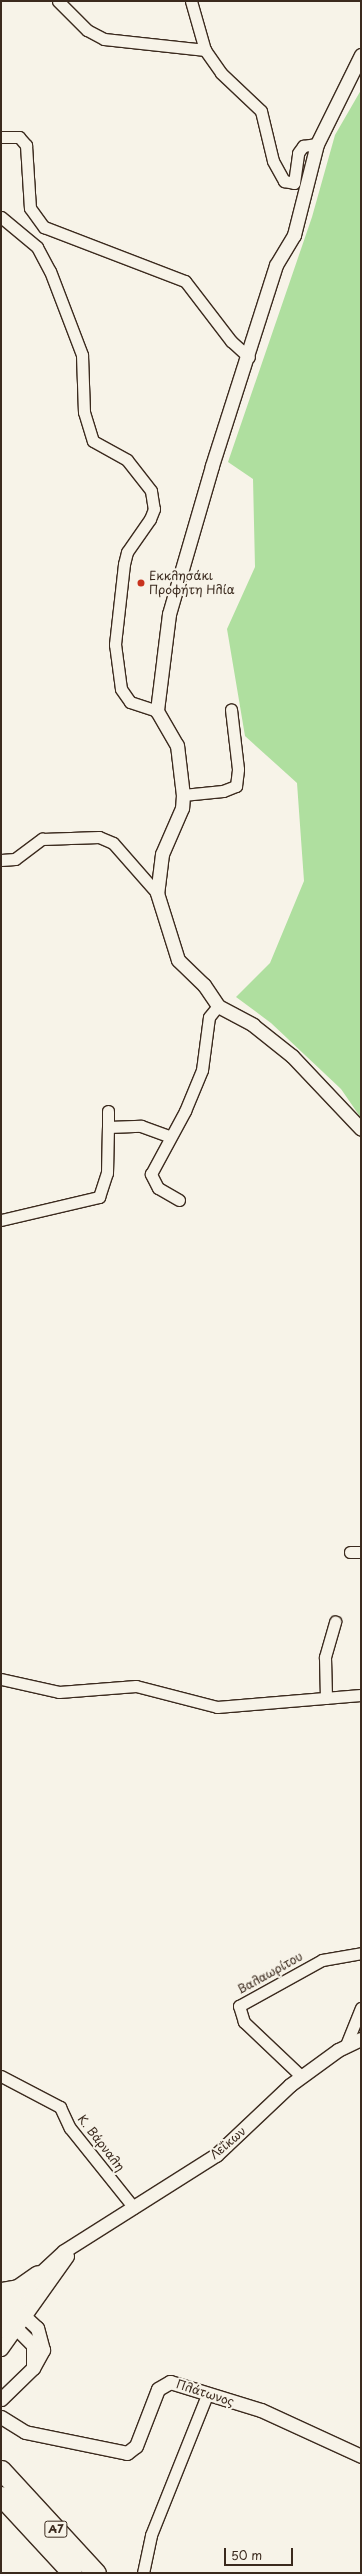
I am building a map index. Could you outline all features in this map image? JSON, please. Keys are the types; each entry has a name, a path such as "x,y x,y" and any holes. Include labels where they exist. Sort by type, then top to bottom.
{"highway":[{"path":"1,2292 18,2288 38,2275"},
{"path":"1,2297 11,2319"},
{"name":"Α7","path":"1,2470 96,2573"},
{"name":"Α7","path":"1,2496 72,2573"}],"street":[{"path":"58,1 87,30 104,39 205,50"},
{"path":"191,1 205,50 221,73 260,111 273,161 284,181 294,183 298,153 303,146 317,144"},
{"path":"157,893 162,854 182,808 183,795 177,745 157,711 169,614 212,466 248,357 276,265 294,235 317,144 361,55"},
{"path":"1,137 19,137 26,146 30,208 44,227 185,281 231,341 248,357"},
{"path":"1,217 37,247 50,270 82,355 84,412 93,441 126,460 151,491 154,509 150,519 127,552 124,564 115,644 121,689 130,702 157,711"},
{"path":"183,795 223,791 236,786 238,769 231,709"},
{"path":"1,860 15,859 42,839 99,837 113,843 157,893 178,960 204,985 218,1006 254,1025 292,1056 361,1129"},
{"path":"179,1200 158,1188 151,1174 169,1136 185,1111 202,1070 209,1017 218,1006"},
{"path":"1,1220 99,1197 107,1173 108,1111"},
{"path":"108,1127 141,1126 169,1136"},
{"path":"326,1698 325,1657 335,1621"},
{"path":"1,1679 60,1692 136,1686 217,1707 361,1695"},
{"name":"Βαλαωρίτου","path":"301,2076 244,2022 239,2006 322,1960 361,1953"},
{"path":"346,2045 361,2008"},
{"name":"Λεΐκων","path":"1,2349 11,2319 38,2275 64,2251 134,2208 223,2149 301,2076 346,2045 361,2038"},
{"name":"Κ. Βάρναλη","path":"1,2076 60,2107 70,2128 134,2208"},
{"name":"Λεΐκων","path":"11,2319 86,2238"},
{"path":"1,2399 33,2368 40,2358 43,2342 37,2328 11,2319"},
{"name":"Πλάτωνος","path":"1,2417 13,2427 36,2434 127,2453 136,2446 161,2384 170,2382 206,2395 261,2410 361,2456"},
{"path":"143,2573 151,2535 206,2395"}],"green space":[{"path":"361,90 361,1118 341,1089 271,1023 236,997 270,963 304,881 297,783 245,736 227,629 255,567 253,479 228,462 312,217 335,135"}],"place":[{"name":"Εκκλησάκι Προφήτη Ηλία","path":"141,583"}]}
